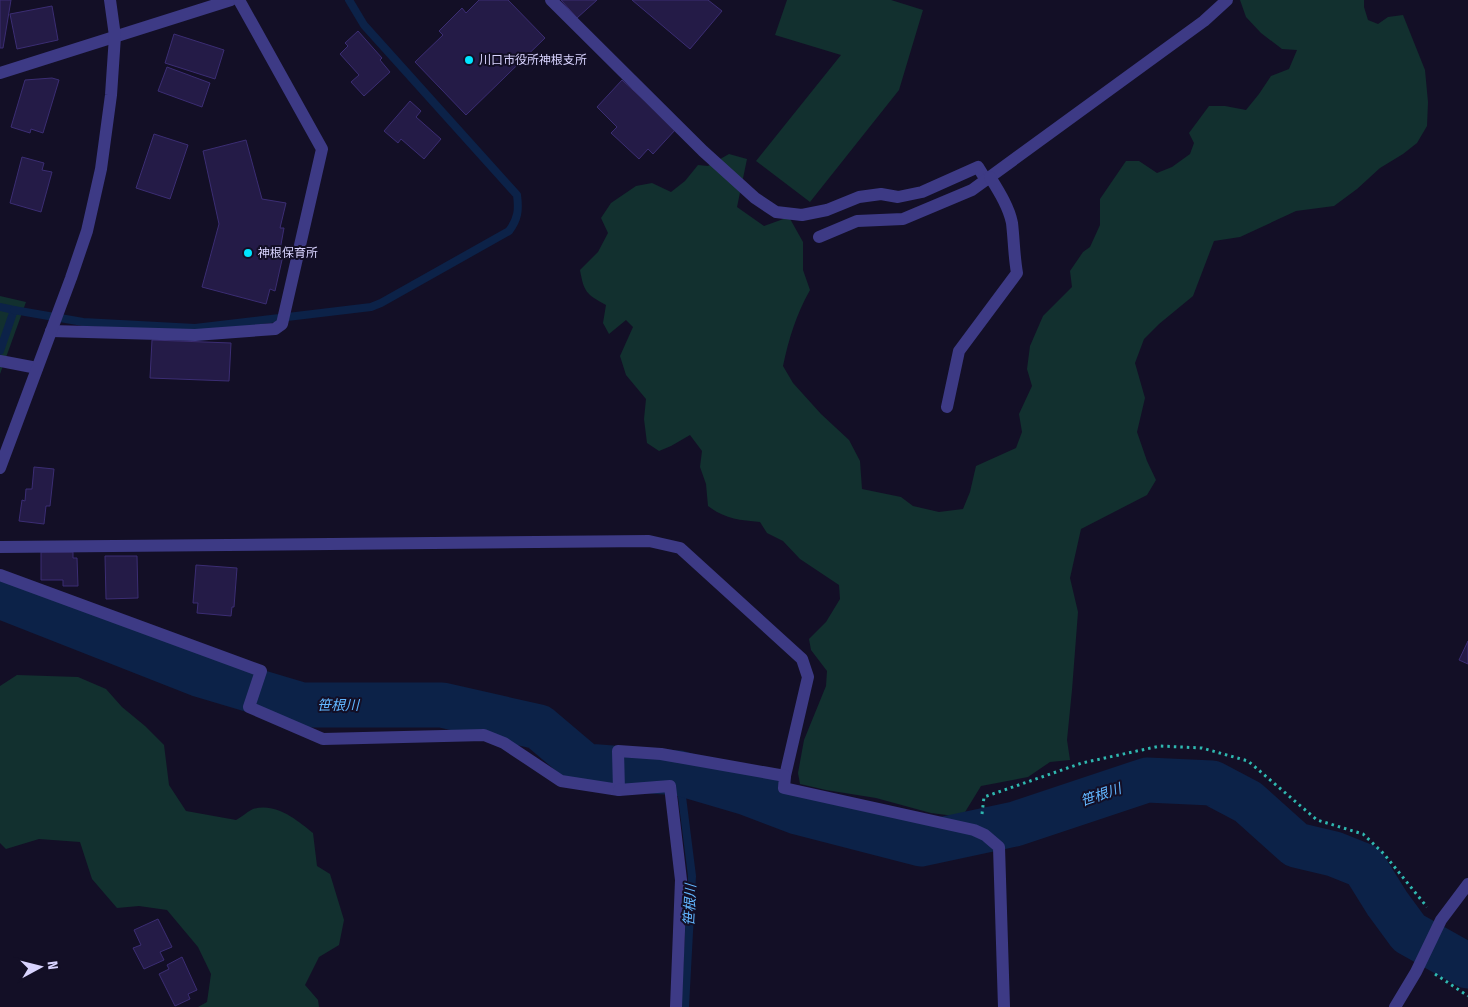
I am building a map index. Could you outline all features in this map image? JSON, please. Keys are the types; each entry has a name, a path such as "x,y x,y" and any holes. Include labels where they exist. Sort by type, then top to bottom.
{"street":[{"path":"0,468 87,230 101,170 112,95 115,36 110,0"},
{"path":"0,73 231,0"},
{"path":"51,331 195,335 275,329 282,324 322,149 239,0"},
{"path":"550,0 703,151 755,198 776,212 802,215 827,210 859,197 881,194 898,197 922,192 978,167 1002,197 1012,221 1013,255 1017,274 959,351 947,407"},
{"path":"819,237 857,221 903,219 972,190 1204,21 1227,0"},
{"path":"0,361 37,368"},
{"path":"0,547 649,541 680,548 802,659 808,676 785,776 784,788 974,830 985,835 999,847 1004,1007"},
{"path":"0,575 261,671 249,707 323,739 484,735 504,743 561,781 619,790 670,786 681,880 676,1007"},
{"path":"619,790 618,751 660,754 785,776"},
{"path":"1394,1007 1420,964 1441,920 1468,884"}],"path":[{"path":"974,830 982,815 984,797 1082,763 1160,746 1202,748 1248,761 1317,820 1362,834 1384,854 1421,901 1441,920"},
{"path":"1420,964 1468,996"}],"green space":[{"path":"787,0 891,0 923,10 899,90 810,202 756,161 841,55 775,35"},
{"path":"1240,0 1364,0 1368,20 1378,24 1388,17 1403,15 1425,70 1428,102 1427,126 1417,143 1380,168 1357,189 1334,206 1296,211 1240,237 1214,241 1193,296 1144,339 1135,363 1145,398 1137,432 1156,480 1147,495 1081,529 1070,578 1078,612 1067,740 1070,760 1050,762 1028,777 981,786 962,817 931,813 876,798 800,784 798,773 804,740 826,686 827,671 811,650 809,639 826,622 840,599 839,585 800,559 783,541 767,533 760,522 726,516 708,506 706,484 700,467 702,451 690,435 659,451 647,443 644,419 646,399 626,375 620,356 633,327 626,320 609,334 603,323 606,305 587,292 581,277 580,270 598,252 608,233 601,218 611,203 636,186 652,183 671,192 685,181 698,165 708,166 729,154 747,159 737,207 764,226 789,217 803,242 803,270 810,290 794,327 783,366 793,383 821,414 849,440 860,461 862,489 901,497 913,506 939,512 963,509 970,492 976,466 1016,448 1022,432 1019,414 1032,386 1027,369 1030,346 1043,316 1072,287 1070,271 1083,252 1090,247 1100,225 1100,199 1126,161 1139,161 1157,173 1172,167 1190,154 1194,143 1189,133 1209,106 1225,106 1246,110 1271,76 1289,69 1297,50 1282,49 1261,33 1246,17"},
{"path":"0,296 26,302 0,374"},
{"path":"17,675 78,677 106,689 122,707 164,745 169,785 186,811 236,820 253,809 270,808 286,814 313,833 317,866 330,874 344,920 339,945 319,957 305,985 318,1000 319,1007 198,1007 207,1002 211,974 198,947 167,910 139,906 117,908 92,879 80,842 39,839 6,849 0,843 0,686"}],"building":[{"path":"0,0 11,0 3,48 0,48"},
{"path":"479,0 508,0 545,38 466,115 415,62 443,35 439,31 462,8 466,13"},
{"path":"561,0 597,0 577,18"},
{"path":"632,0 708,0 722,11 690,49"},
{"path":"52,6 58,40 17,49 10,14"},
{"path":"358,31 382,58 380,60 390,72 364,96 351,82 359,75 340,54 348,46 345,43"},
{"path":"174,34 224,50 215,79 165,63"},
{"path":"167,67 210,83 202,107 158,91"},
{"path":"52,78 59,80 43,133 31,129 30,133 11,127 25,80"},
{"path":"622,80 676,129 653,154 648,149 639,159 611,133 617,127 597,107"},
{"path":"410,101 421,111 416,117 441,139 424,159 401,139 398,143 384,131"},
{"path":"154,134 188,145 170,199 136,188"},
{"path":"246,140 262,199 286,203 280,228 284,228 280,250 284,251 275,291 270,289 266,304 202,287 219,224 203,151"},
{"path":"22,157 44,163 42,170 52,172 41,212 10,203"},
{"path":"152,340 231,343 229,381 150,378"},
{"path":"34,467 54,469 50,506 46,506 44,524 19,521 22,500 25,501 26,489 32,489"},
{"path":"41,552 73,552 73,558 77,558 78,586 63,586 63,580 41,580"},
{"path":"105,556 137,556 138,598 106,599"},
{"path":"196,565 237,568 234,607 232,607 231,616 197,613 198,603 193,603"},
{"path":"1468,641 1468,664 1459,660"},
{"path":"158,919 172,947 160,952 164,960 144,969 133,948 141,945 134,930"},
{"path":"182,957 197,990 188,994 190,999 175,1006 159,974 169,969 167,965"}],"waterway":[{"path":"14,310 83,322 195,328 371,307 509,231 517,214 517,195 364,25 349,0"},
{"name":"笹根川","path":"0,307 14,310 0,351"},
{"name":"笹根川","path":"0,596 201,675 302,705 442,705 539,727 585,766 679,773 747,793 797,812 921,844 1015,824 1147,780 1212,783 1248,802 1296,845 1334,854 1364,866 1387,903 1409,933 1468,966"},
{"name":"笹根川","path":"679,773 692,876 685,1007"}],"place":[{"name":"川口市役所神根支所","path":"469,60"},
{"name":"神根保育所","path":"248,253"}]}
